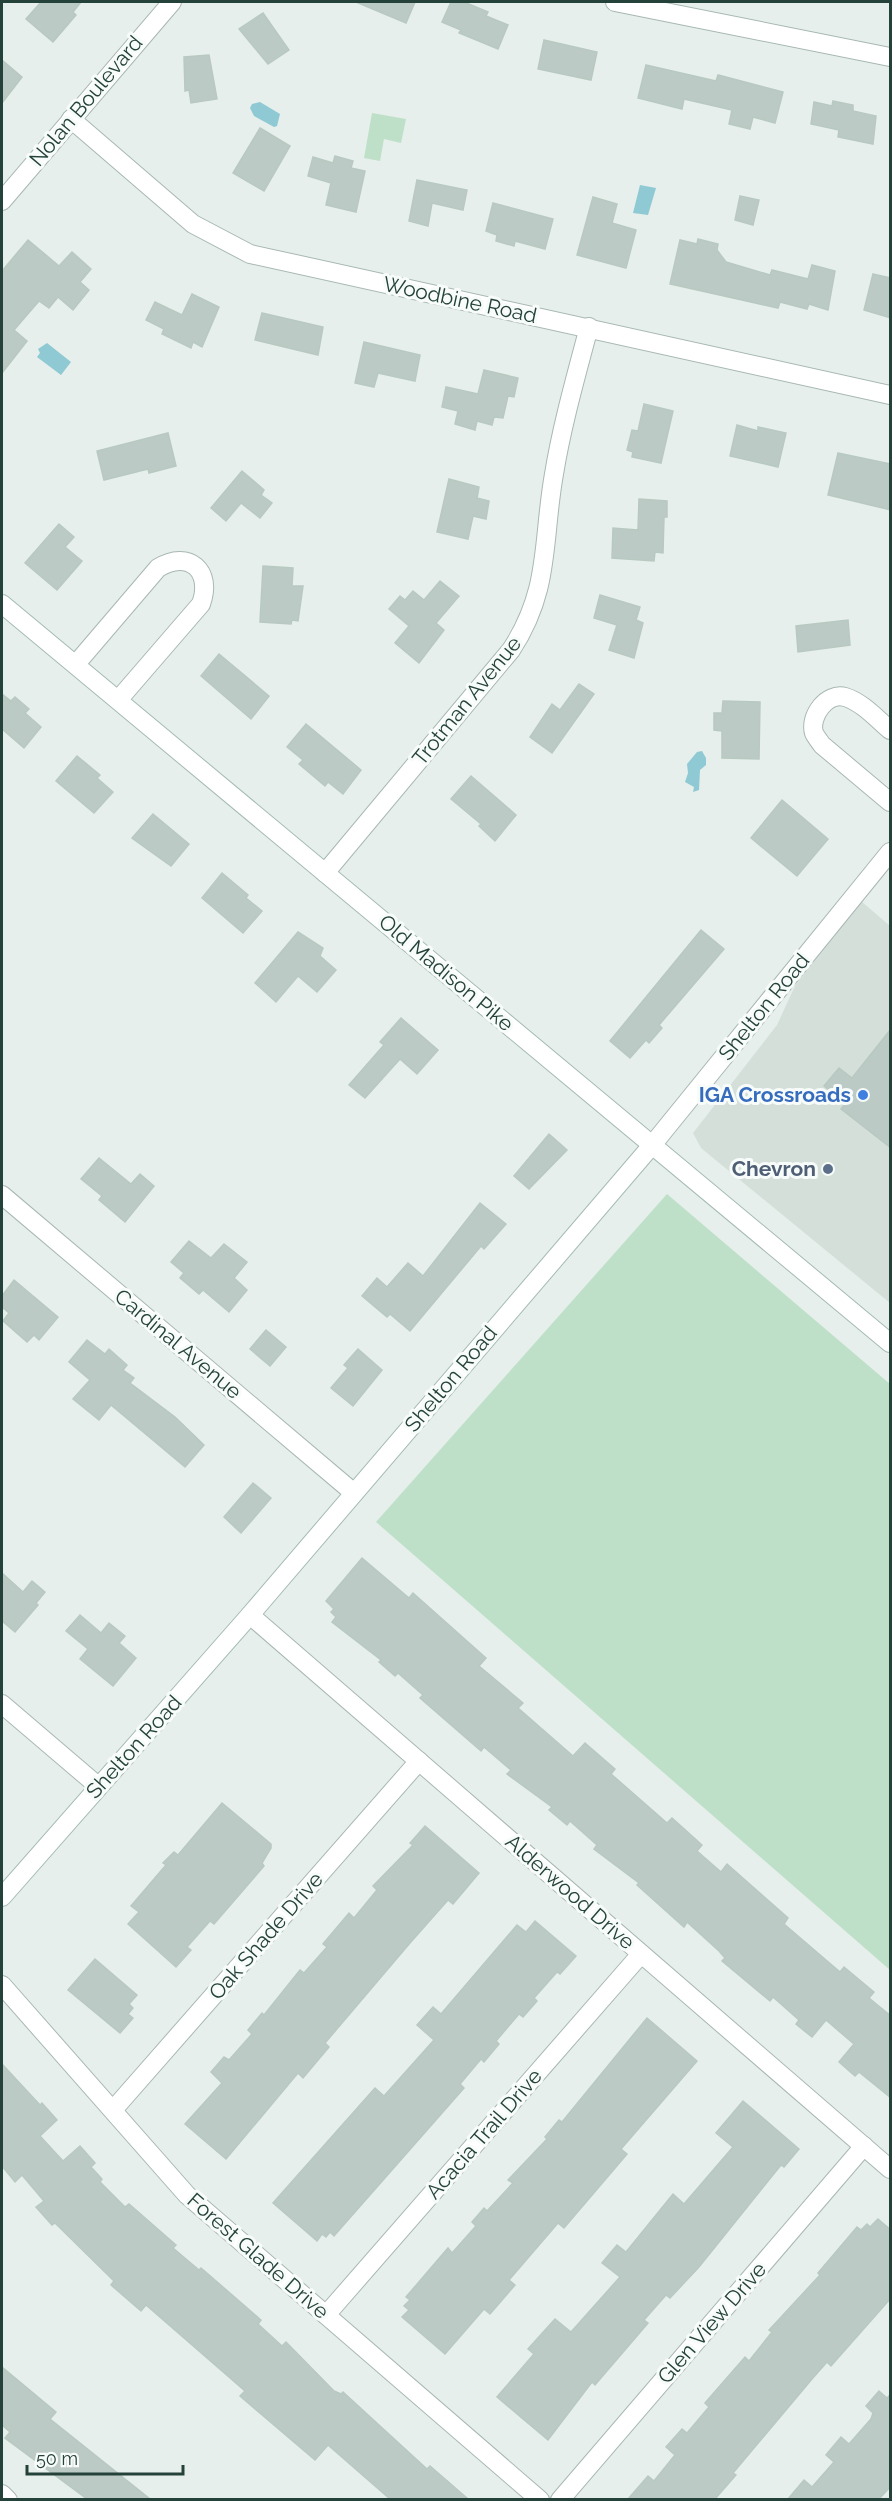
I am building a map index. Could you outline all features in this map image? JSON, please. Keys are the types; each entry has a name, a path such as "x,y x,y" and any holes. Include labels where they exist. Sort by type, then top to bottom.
{"street":[{"name":"Nolan Boulevard","path":"2,201 172,2"},
{"path":"615,2 687,8 891,57"},
{"name":"Woodbine Road","path":"71,119 193,224 250,254 891,394"},
{"name":"Trotman Avenue","path":"325,873 511,650 525,629 546,557 550,495 560,439 589,327"},
{"path":"76,664 158,568 169,561 180,560 195,565 204,577 206,590 201,604 119,699"},
{"name":"Old Madison Pike","path":"2,604 891,1343"},
{"path":"891,730 858,703 844,696 830,699 819,709 814,719 814,734 822,745 891,802"},
{"name":"Shelton Road","path":"2,1897 250,1616 653,1144 891,852"},
{"name":"Cardinal Avenue","path":"2,1195 354,1493"},
{"name":"Alderwood Drive","path":"250,1616 891,2169"},
{"path":"2,1704 98,1786"},
{"name":"Oak Shade Drive","path":"112,2110 419,1761"},
{"name":"Acacia Trail Drive","path":"326,2315 641,1954"},
{"name":"Forest Glade Drive","path":"2,1985 187,2195 540,2499"},
{"name":"Glen View Drive","path":"560,2499 864,2146"},
{"path":"2,2494 8,2499"}],"shaded area":[{"path":"861,901 890,926 890,1303 701,1148 693,1133 777,1025 795,986"}],"green space":[{"path":"372,113 406,119 401,143 384,139 380,161 364,158"},
{"path":"667,1194 890,1384 890,1970 376,1522"}],"water":[{"path":"260,102 280,114 277,126 274,127 254,116 250,108 252,104"},
{"path":"640,185 656,188 648,215 633,213"},
{"path":"47,343 71,362 61,375 37,357 40,353 38,349"},
{"path":"702,751 706,758 706,765 700,770 699,790 693,792 694,787 685,782 688,773 687,764 697,752"}],"building":[{"path":"41,2 81,2 73,12 76,15 53,42 26,19"},
{"path":"356,2 415,2 406,23"},
{"path":"451,2 464,2 488,12 486,16 508,25 498,49 459,33 461,30 442,22"},
{"path":"263,13 289,50 268,64 239,29"},
{"path":"544,40 597,52 591,80 538,69"},
{"path":"209,55 217,99 191,103 189,90 185,91 184,57"},
{"path":"2,60 22,77 2,103"},
{"path":"646,65 716,81 718,75 783,92 775,123 753,117 750,129 729,124 732,110 684,99 682,109 638,98"},
{"path":"833,101 853,105 853,111 876,116 873,144 838,137 839,130 811,124 814,102 832,106"},
{"path":"260,128 290,146 264,191 233,173"},
{"path":"335,156 353,161 351,168 365,171 356,212 326,205 331,183 308,176 313,157 333,163"},
{"path":"417,180 467,190 463,210 432,203 428,226 409,221"},
{"path":"740,196 759,200 753,225 735,220"},
{"path":"593,197 617,204 612,223 636,230 626,268 577,255"},
{"path":"493,203 553,219 545,249 515,241 514,246 496,241 497,235 486,231"},
{"path":"698,239 718,244 717,250 726,262 770,275 772,270 808,279 812,265 835,271 828,310 809,304 807,309 780,302 778,308 670,284 680,240 697,244"},
{"path":"28,240 59,266 72,252 91,269 80,282 89,290 73,310 58,297 49,308 39,301 14,330 27,341 2,373 2,271"},
{"path":"873,274 891,278 891,318 864,310"},
{"path":"192,294 219,307 202,347 193,342 191,348 162,334 164,329 146,320 155,302 182,315"},
{"path":"262,313 323,327 318,355 255,340"},
{"path":"364,342 420,355 415,381 378,373 374,387 355,383"},
{"path":"484,370 518,378 514,397 508,396 503,418 494,417 492,425 477,421 475,430 455,424 458,411 442,407 446,387 478,394"},
{"path":"644,404 673,411 661,463 632,457 633,452 627,450 632,430 638,431"},
{"path":"737,425 758,431 758,427 786,433 778,467 730,456"},
{"path":"168,433 176,466 149,473 148,469 104,480 97,451"},
{"path":"838,453 891,464 891,510 828,495"},
{"path":"242,471 264,490 261,495 272,503 260,518 241,503 226,521 211,508"},
{"path":"449,479 479,487 477,498 489,501 486,519 473,516 468,539 437,532"},
{"path":"639,499 667,501 663,553 655,552 654,561 612,558 613,528 638,530"},
{"path":"59,524 74,537 65,547 82,561 57,590 25,563"},
{"path":"263,566 293,568 292,586 303,586 298,621 292,620 291,624 260,622"},
{"path":"440,581 459,596 436,623 444,630 419,663 395,643 409,626 389,609 400,596 405,600 413,591 424,600"},
{"path":"600,595 640,607 636,620 643,623 634,658 609,650 617,625 594,618"},
{"path":"848,620 850,645 798,652 796,626"},
{"path":"219,654 269,696 251,719 201,676"},
{"path":"579,684 594,694 552,753 530,737 552,704 560,710"},
{"path":"2,694 11,701 15,697 29,709 25,713 41,727 24,748 2,729"},
{"path":"723,701 760,702 759,759 722,758 722,731 714,730 714,713 722,713"},
{"path":"306,724 361,770 343,794 328,782 325,786 299,764 303,760 287,747"},
{"path":"77,756 100,775 97,778 113,792 94,813 56,781"},
{"path":"471,776 516,815 495,841 479,826 481,824 451,799"},
{"path":"782,800 828,839 797,876 751,838"},
{"path":"153,814 189,844 171,866 132,838"},
{"path":"222,873 248,895 246,898 262,911 243,933 202,898"},
{"path":"701,930 724,949 659,1025 662,1028 649,1043 646,1040 630,1058 610,1041"},
{"path":"298,932 323,948 320,956 336,970 317,992 298,976 276,1002 255,983"},
{"path":"401,1018 438,1050 417,1074 400,1059 365,1098 349,1085 384,1045 380,1042"},
{"name":"IGA Crossroads","path":"891,1029 891,1148 841,1109 846,1103 824,1086 839,1068 852,1078"},
{"path":"549,1134 567,1150 529,1189 514,1176"},
{"path":"99,1158 131,1184 140,1174 154,1186 125,1222 99,1200 102,1196 81,1179"},
{"path":"480,1203 506,1224 484,1249 481,1246 410,1331 390,1314 387,1317 362,1296 377,1278 387,1287 408,1263 423,1276"},
{"path":"189,1241 211,1258 224,1244 247,1262 234,1278 247,1290 229,1312 203,1290 199,1294 180,1278 184,1273 171,1262"},
{"path":"14,1280 58,1317 39,1340 34,1335 27,1342 3,1321 9,1313 2,1307 2,1296"},
{"path":"266,1330 286,1347 270,1366 250,1349"},
{"path":"87,1340 105,1354 109,1349 127,1365 123,1370 134,1378 130,1383 175,1417 204,1445 185,1467 111,1405 99,1420 73,1399 90,1380 69,1362"},
{"path":"358,1349 382,1370 353,1406 331,1388 348,1368 344,1365"},
{"path":"253,1483 271,1498 241,1533 224,1517"},
{"path":"362,1558 409,1598 413,1593 486,1658 479,1666 523,1703 518,1708 573,1756 585,1743 615,1769 611,1774 667,1823 672,1818 702,1845 697,1851 721,1872 727,1864 788,1918 784,1924 840,1972 844,1967 874,1992 869,1998 891,2016 891,2098 859,2072 855,2076 839,2062 854,2044 826,2020 812,2037 796,2024 799,2020 773,1997 770,2001 722,1961 725,1958 719,1951 687,1922 684,1927 637,1885 639,1883 594,1849 597,1845 570,1821 567,1825 549,1810 552,1807 507,1774 511,1770 484,1747 481,1751 420,1698 423,1695 398,1673 395,1676 379,1662 381,1660 332,1622 336,1617 331,1612 334,1609 326,1601"},
{"path":"2,1573 23,1592 32,1581 45,1592 36,1603 38,1605 15,1632 2,1621"},
{"path":"80,1615 101,1633 109,1623 125,1636 119,1643 136,1658 113,1686 80,1659 88,1649 66,1631"},
{"path":"222,1803 271,1844 271,1848 262,1863 264,1866 214,1924 210,1921 187,1947 191,1950 176,1967 128,1924 139,1912 131,1906 166,1865 163,1863 174,1852 178,1855"},
{"path":"425,1826 479,1873 453,1904 448,1900 325,2043 329,2047 303,2078 298,2073 226,2159 185,2124 222,2083 211,2072 224,2057 229,2060 252,2034 248,2030 262,2013 264,2015 300,1970 304,1973 327,1947 323,1944 349,1913 354,1918 377,1890 373,1886 413,1845 410,1843"},
{"path":"535,1921 576,1956 560,1974 557,1972 534,1998 537,2001 523,2017 519,2014 496,2041 499,2044 484,2062 481,2059 460,2084 464,2088 334,2236 330,2232 326,2237 322,2234 317,2241 273,2203 375,2088 384,2096 434,2040 417,2025 433,2007 441,2014 517,1925 526,1932"},
{"path":"95,1959 137,1995 129,2004 133,2008 128,2014 133,2018 120,2033 68,1990"},
{"path":"647,2018 697,2061 621,2149 627,2154 564,2228 558,2223 509,2280 515,2285 490,2314 484,2309 445,2354 402,2317 409,2310 404,2306 410,2300 406,2297 448,2248 452,2253 476,2226 472,2222 484,2208 487,2211 513,2183 508,2180 547,2139 545,2137 559,2120 562,2122"},
{"path":"2,2064 57,2120 40,2136 63,2161 80,2146 95,2163 91,2167 102,2179 100,2182 125,2207 129,2204 176,2245 173,2248 199,2270 201,2268 261,2320 258,2324 282,2346 286,2342 334,2391 341,2394 343,2392 427,2469 430,2466 468,2499 390,2499 328,2445 315,2460 240,2396 245,2391 146,2305 141,2311 111,2285 114,2281 55,2223 52,2225 36,2207 44,2201 22,2175 15,2182 2,2166"},
{"path":"743,2101 799,2149 784,2167 781,2165 699,2267 670,2298 666,2295 644,2320 648,2323 595,2385 592,2382 548,2440 497,2397 534,2354 528,2349 555,2319 571,2332 620,2277 602,2263 617,2245 626,2252 673,2194 684,2204 733,2147 716,2133"},
{"path":"878,2219 891,2230 891,2298 831,2366 827,2362 812,2379 733,2473 736,2475 715,2499 628,2499 648,2476 654,2481 675,2455 666,2447 682,2429 687,2433 709,2407 705,2403 745,2357 749,2361 772,2332 769,2330 820,2275 818,2273 857,2227 861,2230 867,2224 870,2227"},
{"path":"2,2367 56,2412 50,2419 150,2499 87,2499 5,2438 10,2432 2,2425"},
{"path":"879,2391 887,2398 891,2394 891,2486 879,2499 788,2499 804,2480 812,2487 834,2462 826,2455 841,2437 849,2444 871,2419 873,2413 866,2406"}],"place":[{"name":"IGA Crossroads","path":"863,1095"},
{"name":"Chevron","path":"828,1169"}]}
